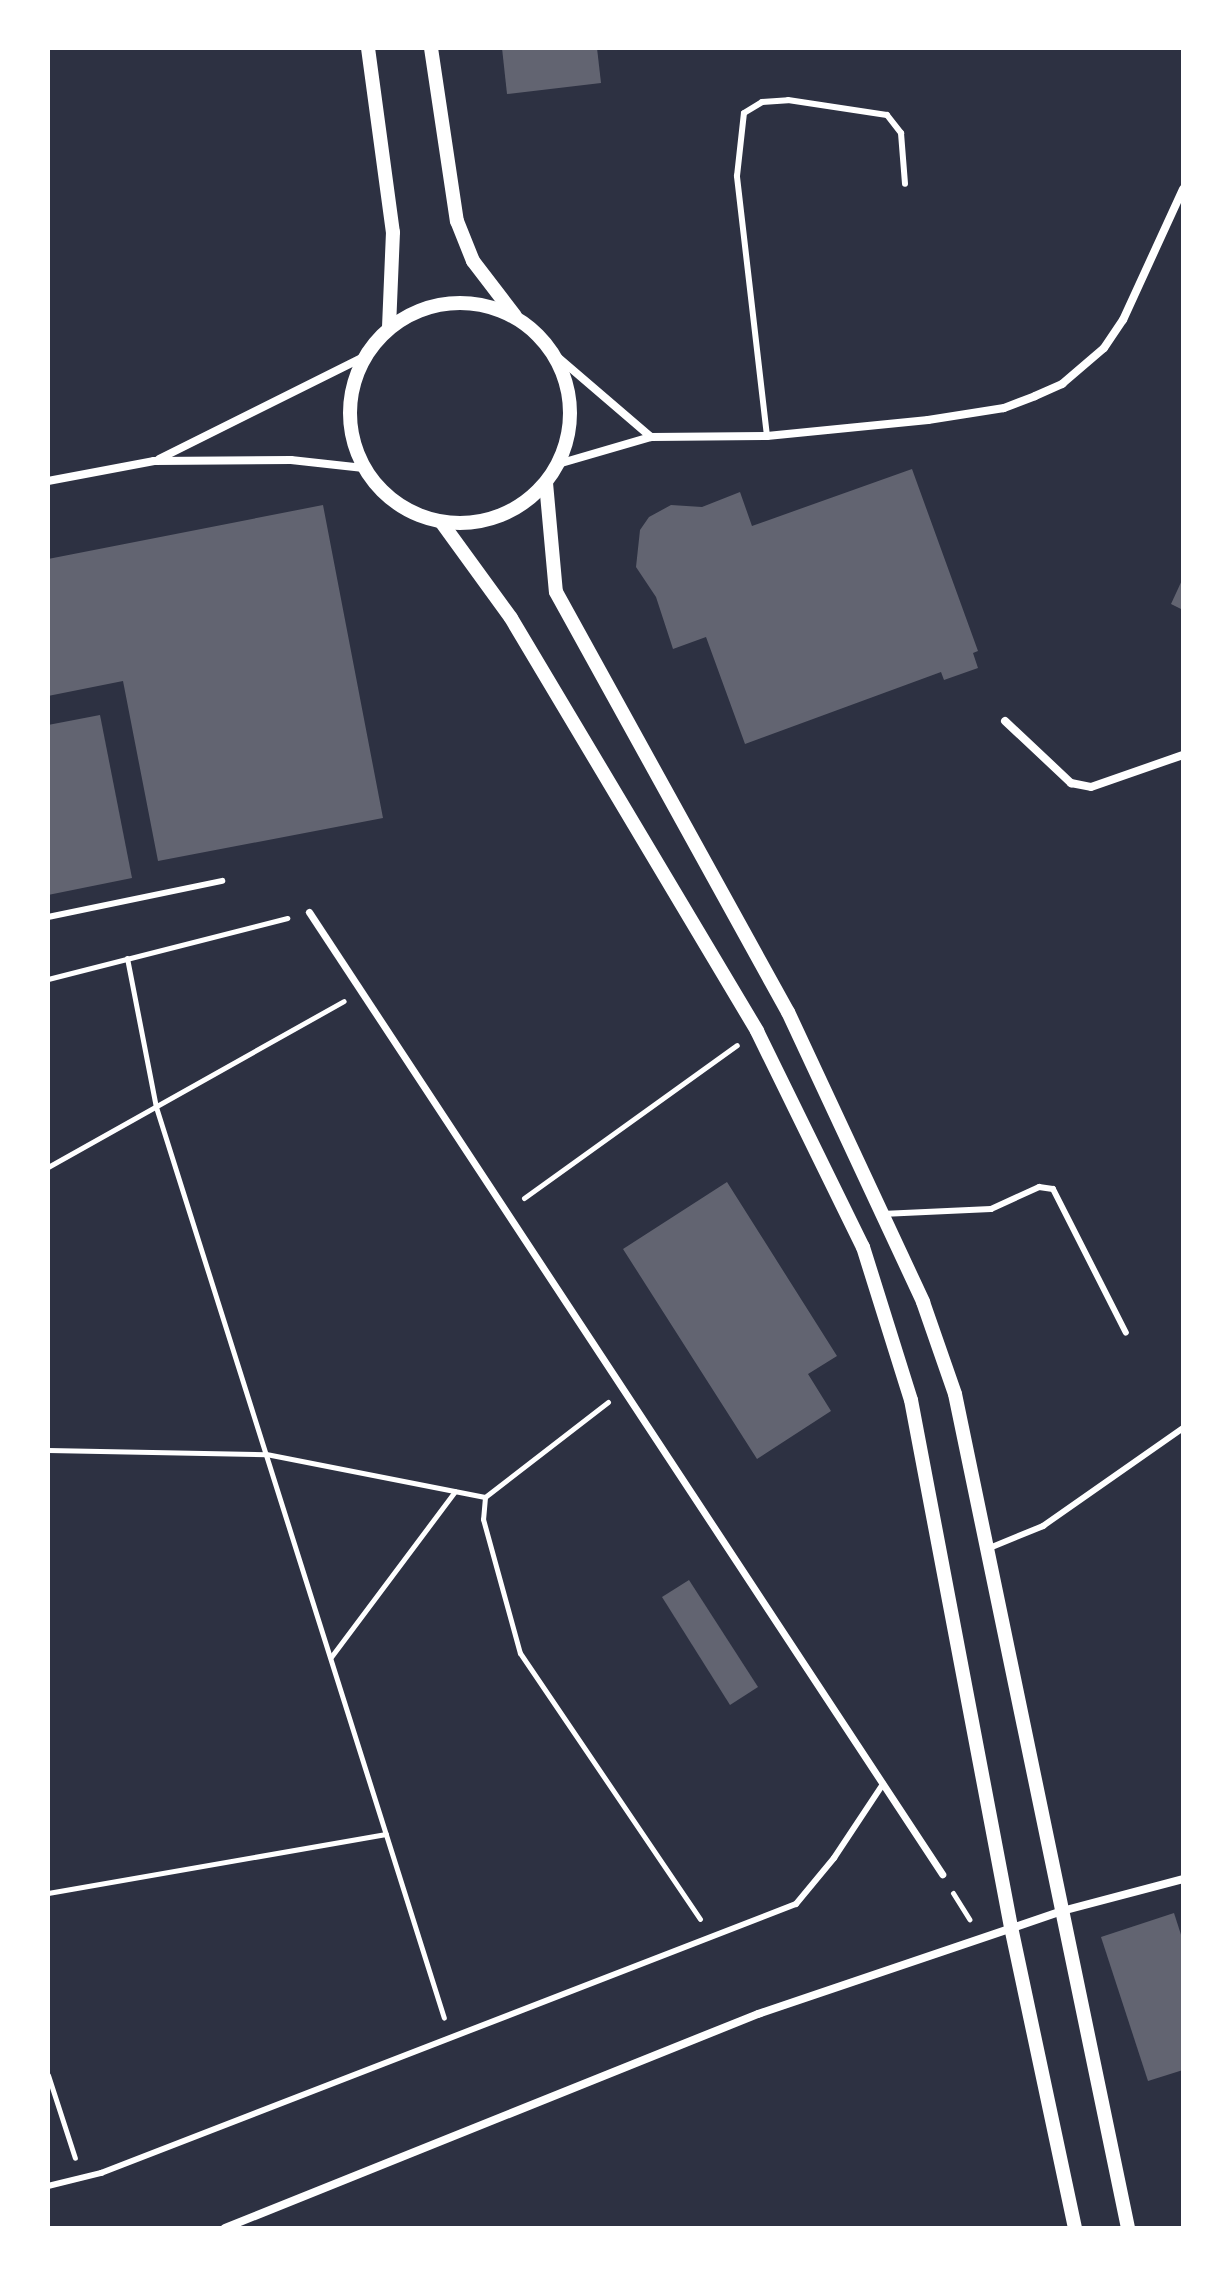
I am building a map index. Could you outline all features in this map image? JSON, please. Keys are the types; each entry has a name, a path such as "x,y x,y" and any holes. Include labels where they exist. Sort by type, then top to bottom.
{"street":[{"path":"368,48 393,232 389,327"},
{"path":"431,48 457,221 473,261 516,317"},
{"path":"435,74 439,48"},
{"path":"558,464 651,437 767,436 965,415 1004,408 1062,384 1087,367 1123,320 1183,189"},
{"path":"553,353 569,401 570,427 558,464 546,483 517,508 481,522 442,523 389,498 364,468 351,432 351,393 364,357 389,327 441,303 480,303 516,317 537,331 553,353 651,437"},
{"path":"154,461 364,357"},
{"path":"48,481 154,461 291,460 364,468"},
{"path":"546,483 556,592 788,1012 923,1302 955,1394 1128,2228"},
{"path":"442,523 511,618 757,1031 863,1247 911,1400 1011,1927 1075,2228"},
{"path":"1005,721 1071,783 1091,787 1183,755"},
{"path":"309,912 942,1874"},
{"path":"225,2228 729,2025 979,1937 1183,1879"}],"lane":[{"path":"767,436 737,176 744,113 762,102 788,100 887,115 901,133 905,184"},
{"path":"48,917 222,881"},
{"path":"882,1214 991,1209 1039,1187 1053,1189 1126,1333"},
{"path":"987,1549 1043,1526 1183,1428"},
{"path":"48,2186 82,2179 796,1904 834,1858 883,1784"}],"path":[{"path":"48,979 309,912"},
{"path":"127,958 156,1107 450,2038"},
{"path":"48,1167 361,991"},
{"path":"506,1211 757,1031"},
{"path":"623,1390 485,1497 483,1519 520,1653 711,1937"},
{"path":"48,1450 266,1454 485,1497"},
{"path":"330,1658 455,1491"},
{"path":"48,1893 386,1834"},
{"path":"942,1874 979,1937"},
{"path":"48,2075 82,2179"}],"building":[{"path":"502,48 597,48 601,83 507,94"},
{"path":"912,469 978,651 973,653 978,668 944,680 941,672 745,744 706,637 673,649 656,597 636,567 640,530 649,517 671,505 702,507 740,492 752,526"},
{"path":"323,505 383,818 158,861 123,681 48,696 48,559"},
{"path":"1183,578 1183,610 1171,604"},
{"path":"100,715 132,878 48,895 48,725"},
{"path":"727,1182 837,1356 808,1374 831,1411 757,1459 623,1249"},
{"path":"689,1580 758,1687 730,1705 662,1597"},
{"path":"1174,1913 1183,1941 1183,2070 1148,2081 1101,1937"}]}
